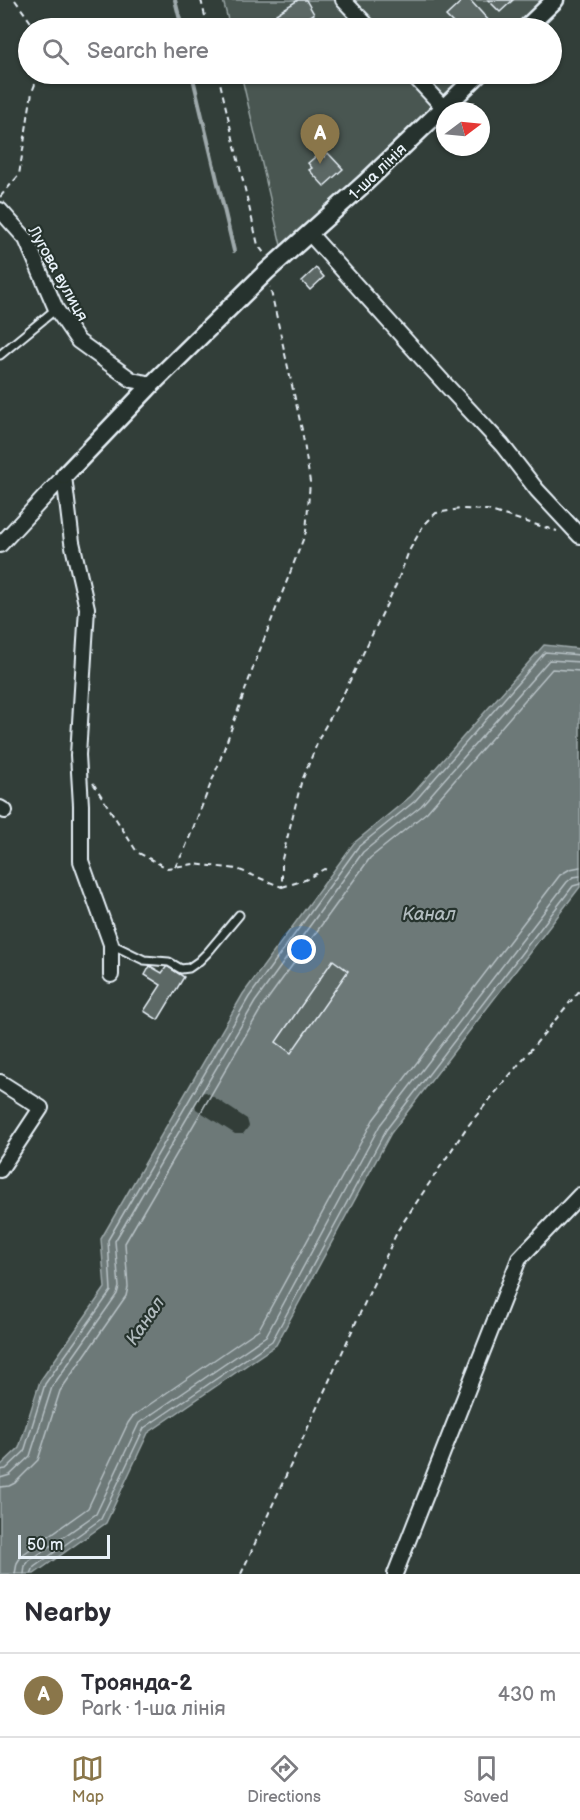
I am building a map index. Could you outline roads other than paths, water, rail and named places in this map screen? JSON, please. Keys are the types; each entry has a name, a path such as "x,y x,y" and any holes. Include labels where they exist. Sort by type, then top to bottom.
{"street":[{"path":"343,0 360,18"},
{"path":"536,18 555,0"},
{"path":"421,84 438,102"},
{"name":"1-ша лінія","path":"448,102 468,84"},
{"name":"1-ша лінія","path":"64,476 152,384 270,269 436,114"},
{"name":"Лугова вулиця","path":"0,210 26,239 56,309 78,341 132,380 152,384"},
{"path":"310,234 502,445 537,490 580,536"},
{"path":"0,545 64,476"},
{"path":"64,476 72,542 87,608 79,766 81,861 111,944 111,975"},
{"path":"0,1082 41,1108 0,1170"},
{"path":"395,1574 519,1259 580,1195"}],"lane":[{"path":"0,355 56,309"},
{"path":"111,944 144,960 169,962 181,969 189,968 199,962 239,915"}],"water":[{"name":"Канал","path":"544,645 580,649 580,887 391,1133 276,1345 148,1433 106,1523 34,1574 0,1574 0,1466 19,1448 40,1381 105,1288 101,1239 243,994 354,843 411,796"}],"waterway":[{"path":"175,0 180,18"},
{"path":"194,84 234,251"}],"place":[{"name":"Троянда-2","path":"320,164"}]}
